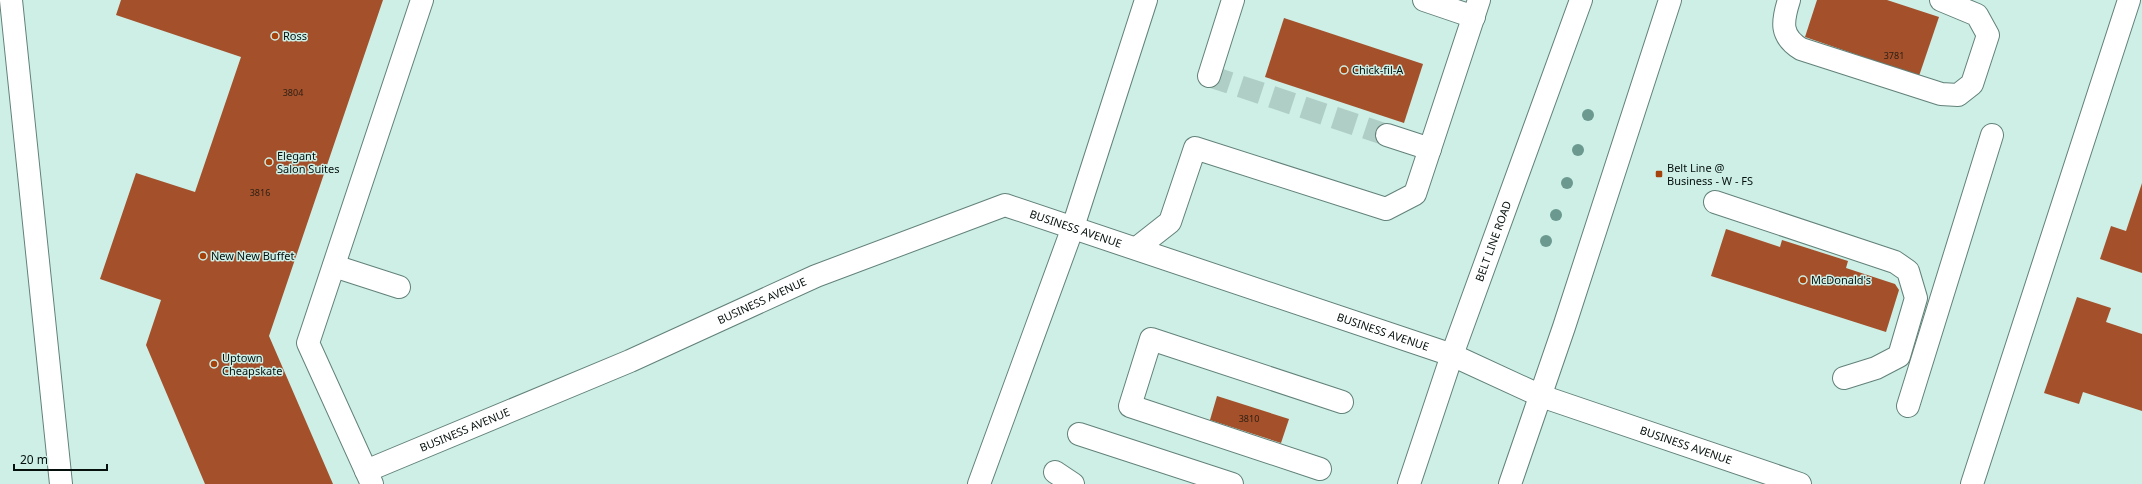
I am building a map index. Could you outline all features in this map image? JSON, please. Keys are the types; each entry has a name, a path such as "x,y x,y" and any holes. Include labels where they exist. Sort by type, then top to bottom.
{"main road":[{"path":"11,0 60,484"},
{"path":"369,478 308,343 422,0"},
{"path":"979,484 1073,227 1146,0"},
{"path":"1210,76 1234,0"},
{"path":"1137,248 1170,222 1195,148 1386,210 1415,194 1477,8 1424,0"},
{"name":"BELT LINE ROAD","path":"1409,484 1452,355 1581,0"},
{"path":"1789,0 1783,27 1790,42 1802,49 1941,94 1958,94 1972,84 1988,35 1977,15 1941,0"},
{"path":"1972,484 2129,0"},
{"path":"1510,484 1541,396 1666,2"},
{"path":"1387,135 1430,149"},
{"path":"1908,406 1992,135"},
{"path":"1715,202 1895,262 1908,271 1916,298 1899,356 1876,368 1844,378"},
{"name":"BUSINESS AVENUE","path":"369,478 816,276 1006,205 1452,355 1541,396 1800,484"},
{"path":"334,266 399,287"},
{"path":"1320,469 1130,406 1151,340 1342,402"},
{"path":"1079,434 1232,484"},
{"path":"1055,472 1073,484"}],"building":[{"path":"121,0 383,0 269,336 333,484 205,484 146,345 161,300 100,279 136,173 195,192 241,57 116,15"},
{"path":"1817,0 1887,0 1939,17 1919,76 1805,37"},
{"name":"Chick-fil-A","path":"1284,18 1423,64 1404,123 1265,77"},
{"path":"2142,183 2142,273 2100,259 2111,226 2126,231"},
{"name":"McDonald's","path":"1726,229 1780,247 1782,240 1848,261 1846,268 1895,284 1899,290 1886,332 1711,276"},
{"path":"2077,297 2111,308 2106,322 2142,334 2142,411 2083,392 2079,404 2044,393"},
{"path":"1217,396 1289,419 1281,443 1210,420"}],"tunnel":[{"path":"1209,76 1387,135"}],"place":[{"name":"Ross","path":"275,36"},
{"name":"Chick-fil-A","path":"1344,70"},
{"name":"Elegant Salon Suites","path":"269,162"},
{"name":"Belt Line @ Business - W - FS","path":"1659,174"},
{"name":"New New Buffet","path":"203,256"},
{"name":"McDonald's","path":"1803,280"},
{"name":"Uptown Cheapskate","path":"214,364"}]}
